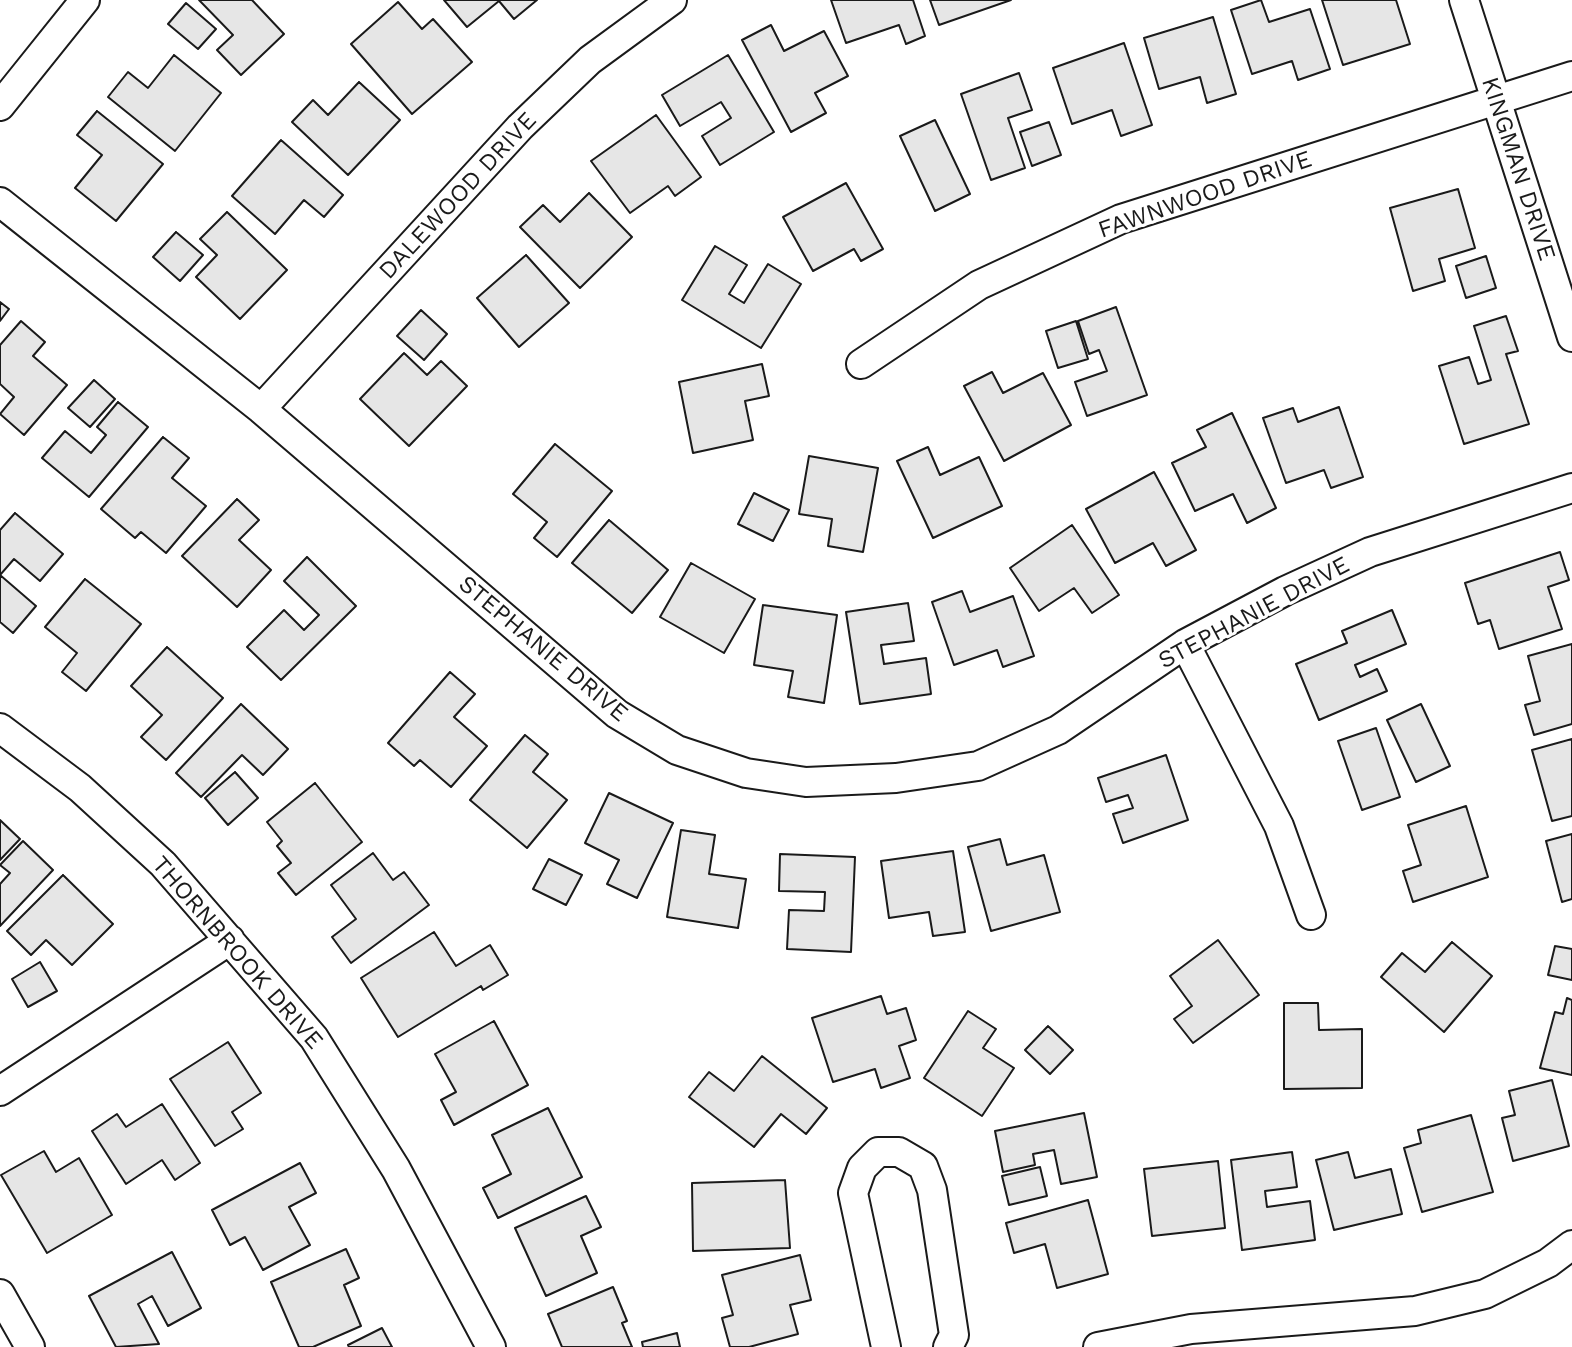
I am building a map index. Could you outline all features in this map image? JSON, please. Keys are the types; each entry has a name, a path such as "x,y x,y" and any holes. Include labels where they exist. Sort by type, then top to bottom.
{"street":[{"path":"0,106 85,0"},
{"name":"DALEWOOD DRIVE","path":"261,409 520,127 590,60 672,0"},
{"name":"KINGMAN DRIVE","path":"1464,0 1572,337"},
{"name":"FAWNWOOD DRIVE","path":"861,364 979,285 1121,219 1572,76"},
{"name":"STEPHANIE DRIVE","path":"0,202 261,409 617,714 677,750 746,773 806,782 896,778 978,766 1058,730 1185,644 1285,591 1370,552 1572,488"},
{"path":"1185,644 1279,826 1311,915"},
{"name":"THORNBROOK DRIVE","path":"0,728 80,788 163,864 314,1038 396,1169 491,1347"},
{"path":"0,1091 230,940"},
{"path":"886,1347 853,1193 862,1168 878,1152 899,1152 923,1166 932,1190 954,1335 948,1347"},
{"path":"1098,1347 1191,1329 1415,1311 1485,1294 1548,1263 1572,1245"},
{"path":"0,1294 30,1347"}],"building":[{"path":"199,0 252,0 284,34 241,75 217,50 233,35"},
{"path":"444,0 537,0 514,19 499,1 467,27"},
{"path":"831,0 913,0 925,36 906,44 899,25 846,43"},
{"path":"930,0 1011,0 939,25"},
{"path":"1261,0 1269,22 1310,9 1330,69 1298,80 1292,61 1252,74 1231,10"},
{"path":"1322,0 1396,0 1410,44 1343,65"},
{"path":"398,2 422,29 433,19 472,62 412,114 351,44"},
{"path":"186,3 216,29 198,49 168,24"},
{"path":"1213,17 1236,94 1207,103 1200,77 1159,89 1144,38"},
{"path":"771,25 784,51 824,31 848,76 815,93 826,113 791,132 742,40"},
{"path":"1124,43 1152,125 1121,136 1112,110 1072,124 1053,68"},
{"path":"174,55 221,93 175,151 108,97 128,72 148,88"},
{"path":"728,55 774,132 720,165 702,136 731,118 721,102 680,126 662,95"},
{"path":"1019,73 1032,110 1008,118 1025,168 991,180 961,94"},
{"path":"359,82 400,120 348,175 292,122 313,100 328,115"},
{"path":"97,111 163,164 116,221 75,188 102,155 77,135"},
{"path":"656,115 701,177 675,196 668,186 630,213 591,161"},
{"path":"935,120 970,194 935,211 900,136"},
{"path":"1049,122 1061,155 1032,166 1020,132"},
{"path":"281,140 343,195 324,217 304,200 275,234 232,196"},
{"path":"846,183 883,249 861,261 854,249 813,271 783,217"},
{"path":"1458,189 1475,248 1439,259 1445,281 1413,291 1390,208"},
{"path":"589,193 632,237 580,288 520,227 543,205 560,222"},
{"path":"227,212 287,270 240,319 196,277 217,255 200,239"},
{"path":"176,232 203,255 180,281 153,257"},
{"path":"715,246 747,265 729,294 744,303 768,264 801,284 761,348 682,300"},
{"path":"526,255 569,303 519,347 477,298"},
{"path":"1486,256 1496,288 1466,298 1456,266"},
{"path":"0,302 9,309 0,321"},
{"path":"1116,307 1147,395 1087,416 1075,382 1107,371 1099,350 1089,354 1078,321"},
{"path":"421,310 447,334 424,360 397,336"},
{"path":"1506,316 1518,351 1506,354 1529,424 1464,444 1439,366 1469,357 1478,384 1491,380 1474,326"},
{"path":"21,321 45,342 33,356 67,385 24,435 0,414 14,397 0,384 0,345"},
{"path":"1076,321 1088,359 1058,368 1046,331"},
{"path":"404,353 427,375 441,361 467,386 409,446 360,399"},
{"path":"762,364 769,396 745,401 753,440 693,453 679,382"},
{"path":"992,372 1003,393 1043,373 1071,425 1004,461 964,386"},
{"path":"94,380 115,399 90,427 68,408"},
{"path":"118,402 148,427 89,497 42,458 65,431 91,453 106,435 97,427"},
{"path":"1339,407 1363,477 1331,488 1324,470 1286,483 1263,418 1293,408 1298,422"},
{"path":"1232,413 1276,508 1247,523 1233,494 1195,511 1172,463 1206,447 1197,430"},
{"path":"163,437 189,458 172,478 206,506 166,553 141,532 135,538 101,509"},
{"path":"555,444 612,491 557,557 534,538 547,522 513,494"},
{"path":"928,447 940,475 979,457 1002,506 933,538 897,461"},
{"path":"809,456 878,468 863,552 828,546 832,519 799,514"},
{"path":"1154,472 1196,550 1166,566 1153,543 1115,563 1086,509"},
{"path":"754,493 789,510 773,541 738,524"},
{"path":"237,499 259,520 239,540 271,570 237,607 182,556"},
{"path":"15,513 63,554 40,581 14,559 0,575 0,530"},
{"path":"609,520 668,570 632,613 572,563"},
{"path":"1072,525 1119,595 1092,613 1074,588 1039,611 1010,568"},
{"path":"1560,552 1569,580 1548,587 1562,629 1499,649 1490,620 1478,624 1465,583"},
{"path":"307,557 356,606 281,680 247,647 284,610 304,630 319,615 284,581"},
{"path":"691,563 755,599 724,653 660,617"},
{"path":"0,575 36,606 13,633 0,622"},
{"path":"85,579 141,624 86,691 62,672 77,653 45,627"},
{"path":"962,591 970,612 1013,596 1034,656 1003,667 997,650 954,665 932,602"},
{"path":"908,603 914,641 881,645 884,664 926,658 931,694 860,704 846,612"},
{"path":"763,605 837,615 824,703 788,697 793,671 754,665"},
{"path":"1392,610 1406,644 1355,665 1360,677 1377,669 1387,691 1319,720 1296,664 1347,643 1342,631"},
{"path":"1572,644 1572,724 1534,735 1525,705 1540,701 1528,656"},
{"path":"167,647 223,698 166,760 141,737 162,715 131,686"},
{"path":"450,672 475,694 454,717 487,746 451,787 420,760 414,766 388,743"},
{"path":"241,704 288,749 263,775 242,755 201,797 176,773"},
{"path":"1421,704 1450,766 1416,782 1387,720"},
{"path":"1376,728 1400,797 1362,810 1338,741"},
{"path":"525,735 548,754 533,772 567,800 527,848 470,800"},
{"path":"1572,739 1572,816 1552,821 1532,750"},
{"path":"1166,755 1188,820 1123,843 1113,814 1133,808 1128,795 1106,802 1098,778"},
{"path":"235,772 258,798 228,825 205,798"},
{"path":"315,783 362,842 296,895 278,873 291,863 277,846 282,841 267,822"},
{"path":"609,793 673,823 637,898 607,884 619,860 585,843"},
{"path":"1466,806 1488,877 1413,902 1403,871 1421,865 1408,825"},
{"path":"0,820 20,839 0,860"},
{"path":"681,830 715,835 709,874 746,879 738,928 667,917"},
{"path":"1572,834 1572,899 1562,902 1546,841"},
{"path":"1000,839 1007,865 1044,855 1060,912 991,931 968,847"},
{"path":"23,841 53,870 0,926 0,884 10,873 0,865"},
{"path":"953,851 965,932 933,936 929,912 889,918 881,861"},
{"path":"373,853 393,880 404,872 429,905 351,963 332,937 356,919 331,885"},
{"path":"780,854 855,857 851,952 787,949 789,910 824,911 825,892 779,891"},
{"path":"549,859 582,875 566,905 533,889"},
{"path":"63,875 113,924 72,965 46,940 31,955 7,931"},
{"path":"434,932 456,966 490,945 508,975 483,990 481,986 398,1037 361,978"},
{"path":"1218,940 1259,995 1193,1043 1174,1019 1192,1006 1170,976"},
{"path":"1452,942 1492,976 1444,1032 1381,977 1402,953 1425,972"},
{"path":"1555,946 1572,949 1572,980 1548,975"},
{"path":"40,962 57,991 28,1007 12,979"},
{"path":"881,996 887,1014 906,1008 916,1040 899,1046 910,1078 881,1088 875,1069 833,1082 812,1018"},
{"path":"1567,998 1572,1000 1572,1075 1540,1068 1555,1012 1563,1014"},
{"path":"1284,1003 1318,1003 1319,1030 1362,1029 1362,1088 1284,1089"},
{"path":"968,1011 996,1029 983,1048 1014,1068 982,1116 924,1078"},
{"path":"494,1021 528,1085 454,1125 441,1100 456,1092 435,1054"},
{"path":"1048,1026 1073,1050 1050,1074 1025,1050"},
{"path":"228,1042 261,1093 232,1112 243,1129 215,1146 170,1079"},
{"path":"762,1056 827,1108 806,1134 781,1114 754,1147 689,1097 709,1072 734,1091"},
{"path":"1552,1080 1569,1146 1513,1161 1502,1118 1515,1115 1509,1091"},
{"path":"162,1104 200,1163 175,1180 162,1160 126,1184 92,1131 117,1114 126,1127"},
{"path":"548,1108 582,1177 498,1218 483,1188 511,1174 492,1135"},
{"path":"1084,1113 1097,1177 1061,1184 1054,1150 1033,1154 1035,1165 1003,1172 995,1131"},
{"path":"1471,1115 1493,1192 1422,1212 1404,1148 1421,1143 1418,1130"},
{"path":"44,1151 56,1172 79,1158 112,1215 47,1253 1,1175"},
{"path":"1292,1152 1297,1187 1265,1191 1267,1207 1310,1201 1315,1240 1242,1250 1231,1160"},
{"path":"1348,1152 1355,1178 1391,1169 1402,1214 1334,1230 1316,1160"},
{"path":"1218,1161 1225,1228 1152,1236 1144,1169"},
{"path":"300,1163 316,1193 289,1207 310,1245 263,1270 245,1237 230,1245 212,1210"},
{"path":"1040,1167 1047,1196 1009,1205 1002,1176"},
{"path":"785,1180 790,1248 693,1251 692,1183"},
{"path":"586,1196 601,1227 581,1236 597,1273 546,1296 515,1228"},
{"path":"1088,1200 1108,1274 1057,1288 1045,1244 1014,1253 1006,1223"},
{"path":"346,1249 359,1278 344,1285 361,1326 313,1347 299,1347 271,1282"},
{"path":"172,1252 201,1308 168,1326 152,1296 138,1304 159,1344 116,1347 89,1296"},
{"path":"800,1255 811,1300 790,1305 798,1334 749,1347 730,1347 722,1318 733,1315 722,1275"},
{"path":"613,1287 627,1321 622,1323 632,1347 562,1347 548,1314"},
{"path":"382,1328 392,1347 349,1347 348,1345"},
{"path":"677,1333 680,1347 643,1347 642,1342"}]}
